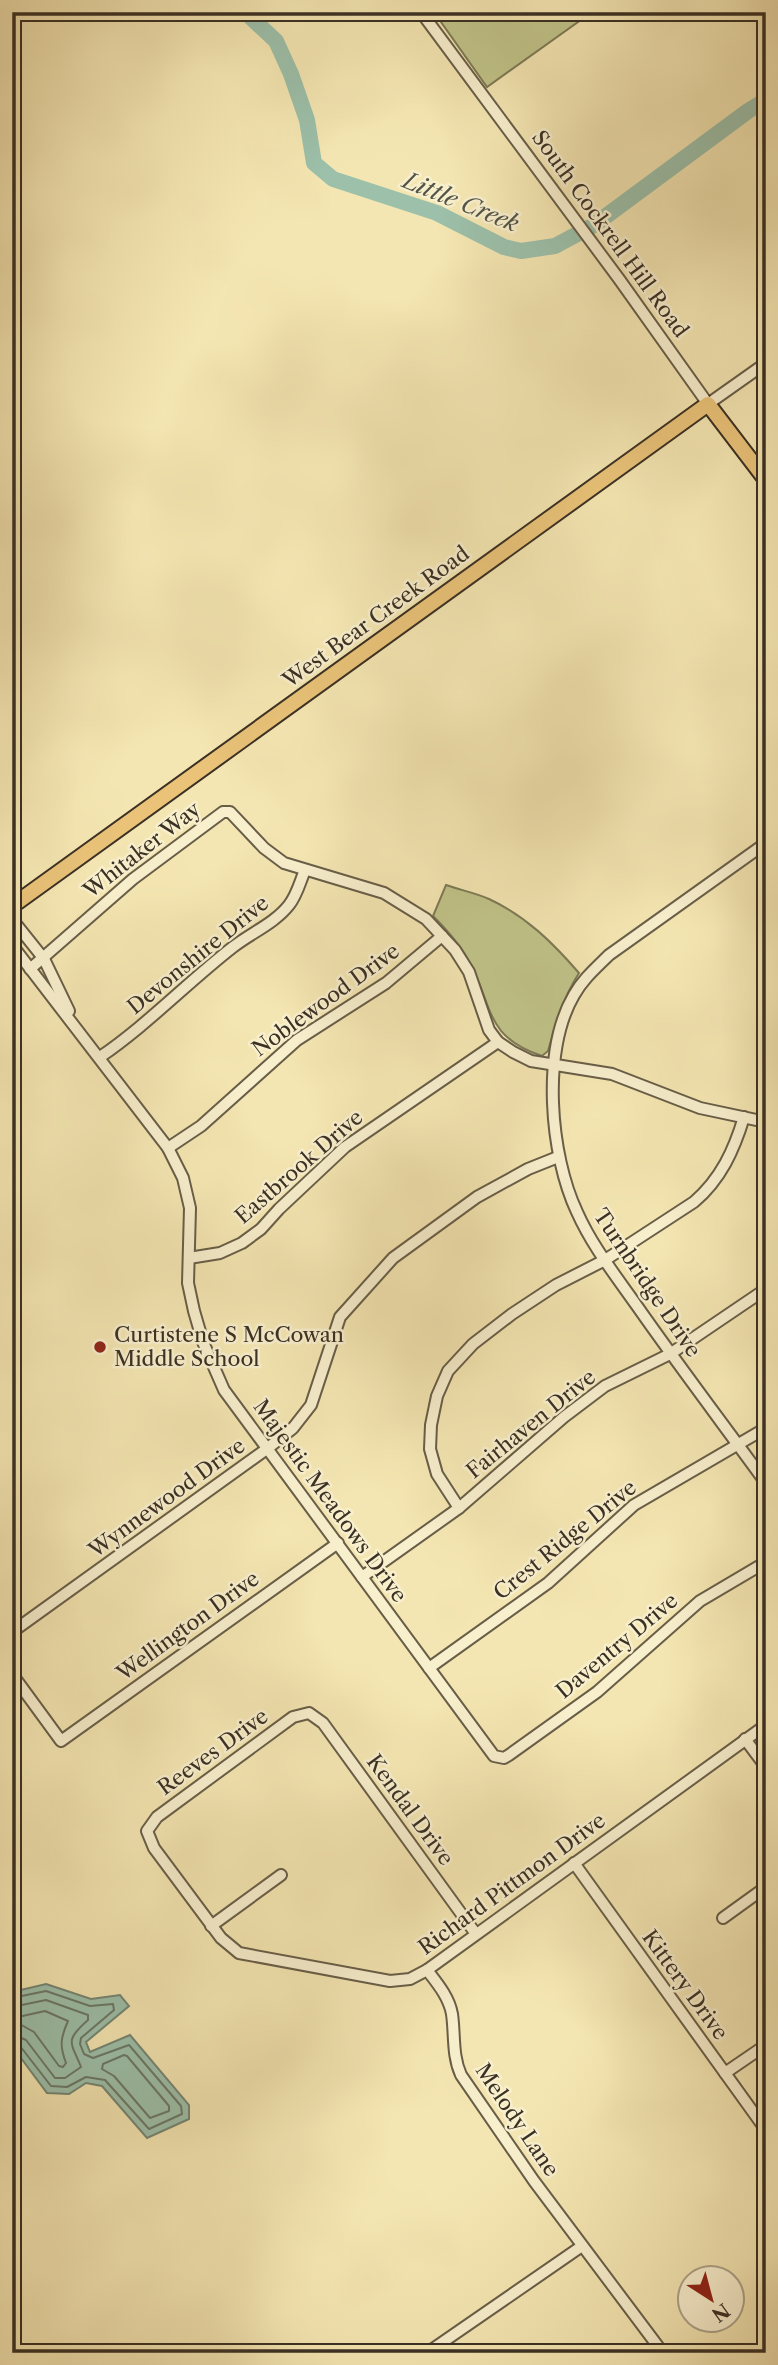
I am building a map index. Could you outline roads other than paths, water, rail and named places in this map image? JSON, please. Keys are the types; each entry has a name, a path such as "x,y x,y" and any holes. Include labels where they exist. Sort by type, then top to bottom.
{"main road":[{"name":"South Cockrell Hill Road","path":"708,404 766,480"},
{"name":"West Bear Creek Road","path":"12,906 708,404"}],"street":[{"name":"South Cockrell Hill Road","path":"421,12 708,404"},
{"name":"West Bear Creek Road","path":"708,404 766,363"},
{"name":"Whitaker Way","path":"30,969 133,879 223,812 230,812 264,848 284,863 384,893 426,919 455,950 469,972 489,1030 498,1042"},
{"name":"Turnbridge Drive","path":"766,843 609,956 587,975 572,997 553,1065 558,1157 575,1210 592,1243 766,1483"},
{"name":"Devonshire Drive","path":"100,1057 123,1042 188,983 248,934 275,918 290,904 304,870"},
{"name":"Majestic Meadows Drive","path":"12,919 44,959 78,1029"},
{"name":"Noblewood Drive","path":"167,1148 201,1126 297,1040 386,983 442,936"},
{"name":"Majestic Meadows Drive","path":"12,945 167,1148 188,1192 188,1283 203,1342 224,1390 494,1756"},
{"path":"498,1042 531,1061 612,1074 700,1108 766,1122"},
{"name":"Eastbrook Drive","path":"189,1258 220,1253 242,1243 261,1229 345,1147 498,1042"},
{"path":"459,1508 437,1474 430,1449 431,1424 437,1396 448,1371 473,1344 512,1314 556,1285 605,1261 707,1191 730,1158 744,1117"},
{"name":"Wynnewood Drive","path":"12,1632 293,1428 311,1405 340,1317 393,1258 429,1229 477,1197 528,1169 558,1157"},
{"name":"Fairhaven Drive","path":"362,1577 459,1508 564,1417 606,1386 670,1354 766,1289"},
{"name":"Crest Ridge Drive","path":"429,1668 548,1583 634,1505 766,1428"},
{"name":"Wellington Drive","path":"12,1674 61,1741 338,1543"},
{"name":"Daventry Drive","path":"494,1756 504,1758 509,1755 597,1692 700,1601 766,1562"},
{"name":"Reeves Drive","path":"147,1831 157,1817 293,1717 309,1713"},
{"name":"Kendal Drive","path":"309,1713 323,1723 476,1934"},
{"name":"Richard Pittmon Drive","path":"147,1831 154,1848 211,1926 239,1953 390,1980 410,1979 427,1970 766,1725"},
{"path":"745,1739 766,1767"},
{"name":"Kittery Drive","path":"574,1863 766,2130"},
{"path":"211,1926 281,1875"},
{"path":"723,1918 766,1887"},
{"name":"Melody Lane","path":"427,1970 446,1995 452,2011 456,2063 461,2075 534,2181 663,2353"},
{"path":"725,2073 766,2045"},
{"path":"428,2353 582,2246"}],"water":[{"path":"46,1984 91,1999 120,1995 129,2006 86,2042 90,2052 130,2035 189,2105 189,2119 147,2138 102,2086 86,2083 69,2094 47,2093 12,2046 12,1992"}],"waterway":[{"name":"Little Creek","path":"245,12 276,41 307,120 314,163 333,179 437,213 504,247 521,251 555,246 594,225 766,100"}],"place":[{"name":"Curtistene S McCowan Middle School","path":"100,1347"}]}
